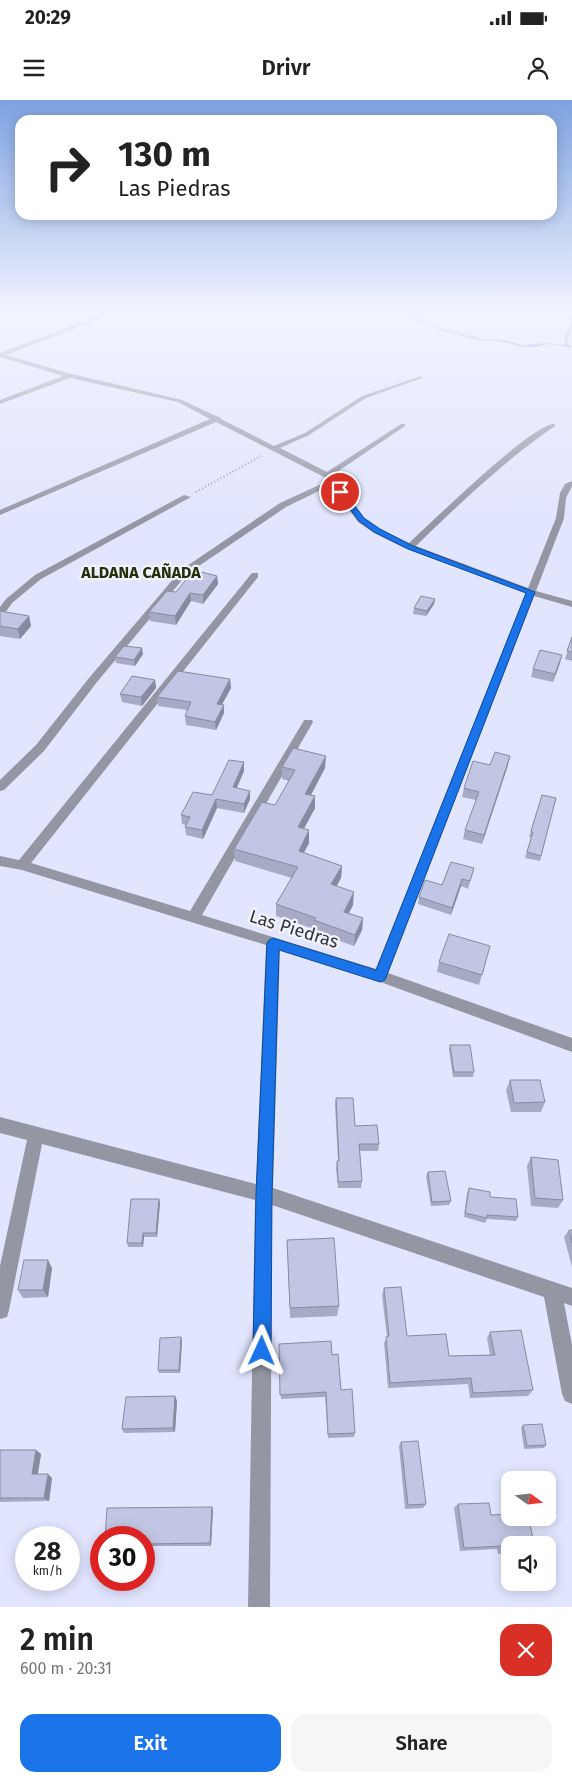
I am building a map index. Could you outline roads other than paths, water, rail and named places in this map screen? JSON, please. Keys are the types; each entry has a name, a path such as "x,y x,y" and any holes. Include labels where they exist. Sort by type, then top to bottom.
{"street":[{"path":"0,402 52,382"},
{"path":"100,382 162,395 218,418 330,479 361,520 377,531 410,547 531,592 572,604"},
{"path":"275,448 307,434 364,398 406,382"},
{"path":"0,513 218,418"},
{"path":"0,787 40,748 93,680 184,572 283,506 317,488 403,424"},
{"path":"410,547 489,470 528,440 553,424"},
{"path":"380,976 560,518 564,492 567,485 572,483"},
{"path":"0,614 8,601 38,577 187,497"},
{"path":"22,865 255,575"},
{"path":"194,917 308,722"},
{"name":"Las Piedras","path":"0,861 22,865 194,917 380,976 572,1045"},
{"path":"259,1607 264,1194 273,943"},
{"path":"0,1125 264,1194 572,1298"},
{"path":"0,1310 36,1134"},
{"path":"552,1290 572,1394"}],"district":[{"name":"ALDANA CAÑADA","path":"141,572"}]}
